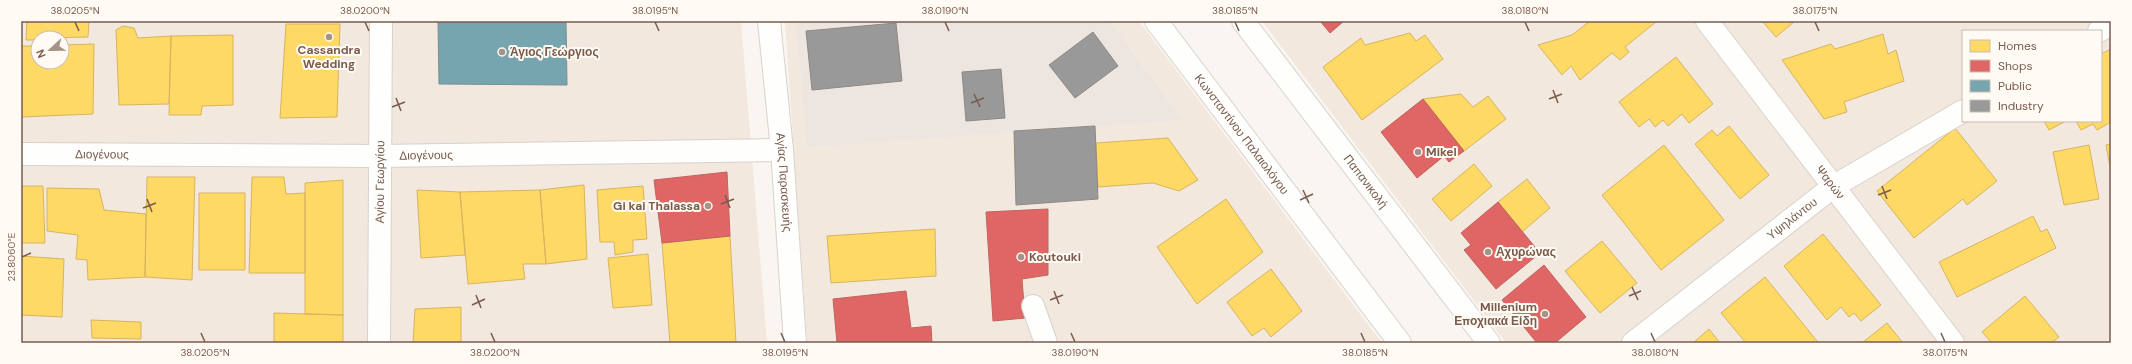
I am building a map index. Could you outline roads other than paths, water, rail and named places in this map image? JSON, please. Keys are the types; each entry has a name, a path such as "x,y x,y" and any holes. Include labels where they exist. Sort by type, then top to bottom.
{"street":[{"name":"Αγίου Γεωργίου","path":"379,343 381,21"},
{"name":"Αγίας Παρασκευής","path":"769,21 782,150 795,343"},
{"name":"Κωνσταντίνου Παλαιολόγου","path":"1156,21 1400,343"},
{"name":"Παπανικολή","path":"1243,21 1489,343"},
{"name":"Ψαρών","path":"1707,21 1953,343"},
{"path":"2101,30 2111,24"},
{"name":"Υψηλάντου","path":"1633,343 1834,186 1962,111"},
{"name":"Διογένους","path":"21,154 380,156 782,150"},
{"path":"1034,306 1046,343"}],"place":[{"name":"Cassandra Wedding","path":"329,37"},
{"name":"Άγιος Γεώργιος","path":"502,52"},
{"name":"Mikel","path":"1418,152"},
{"name":"Gi kai Thalassa","path":"708,206"},
{"name":"Αχυρώνας","path":"1488,252"},
{"name":"Koutouki","path":"1021,257"},
{"name":"Millenium Εποχιακά Είδη","path":"1545,314"}]}
